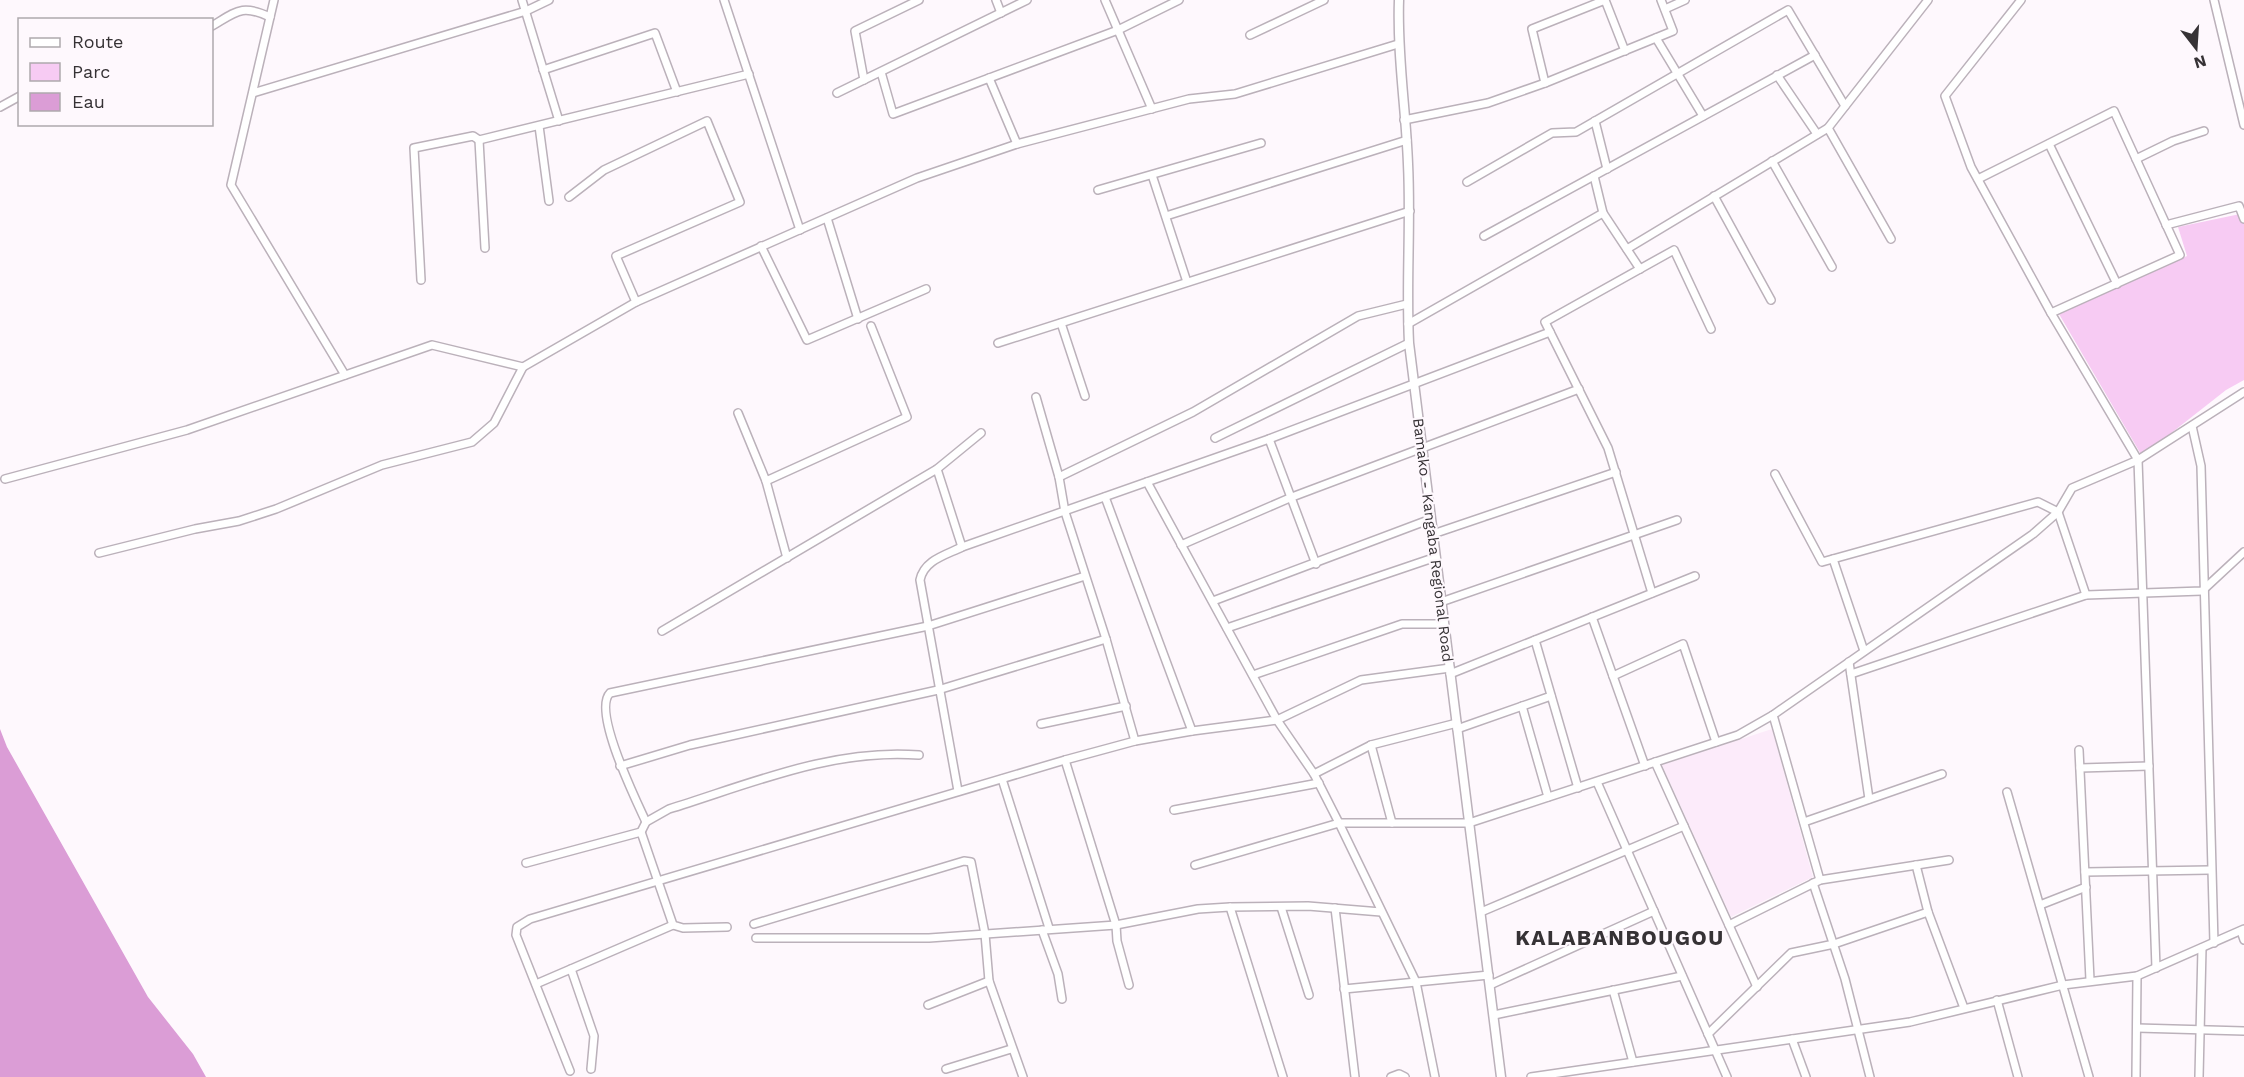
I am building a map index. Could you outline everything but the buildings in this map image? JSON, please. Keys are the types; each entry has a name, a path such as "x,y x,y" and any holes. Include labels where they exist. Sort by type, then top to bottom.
{"street":[{"path":"274,0 231,185 345,375"},
{"path":"522,0 559,121"},
{"path":"253,93 526,11 549,0"},
{"path":"724,0 800,230"},
{"path":"864,80 855,31 919,0"},
{"path":"996,0 1001,13"},
{"path":"837,93 1027,0"},
{"path":"1106,0 1152,109"},
{"path":"881,72 893,114 1118,30 1179,0"},
{"path":"1250,35 1324,0"},
{"name":"Bamako - Kangaba Regional Road","path":"1399,0 1398,45 1407,140 1410,211 1408,343 1502,1077"},
{"path":"1545,83 1532,29 1605,0 1625,51"},
{"path":"1404,120 1488,103 1545,83 1673,31 1661,0"},
{"path":"1665,9 1685,0"},
{"path":"1627,249 1828,128 1928,0"},
{"path":"2020,0 1945,96 1978,179 2051,313 2138,460 2156,968"},
{"path":"2214,0 2244,125"},
{"path":"213,25 236,11 249,8 270,17"},
{"path":"1467,182 1552,133 1576,132 1788,10 1845,106"},
{"path":"543,70 655,33 677,92"},
{"path":"1656,38 1703,116"},
{"path":"99,553 195,529 239,522 382,465 471,442 494,423 523,367 636,302 916,178 1017,144 1189,99 1235,94 1398,45"},
{"path":"1484,236 1815,55"},
{"path":"421,280 414,148 473,136 479,140 749,74"},
{"path":"1777,75 1817,134"},
{"path":"989,78 1017,144"},
{"path":"0,107 18,97"},
{"path":"1978,179 2114,111 2180,255 2051,313"},
{"path":"569,197 604,170 707,121 740,202 616,256 636,302"},
{"path":"1595,121 1607,169"},
{"path":"539,126 549,201"},
{"path":"1828,128 1891,239"},
{"path":"2136,159 2173,141 2204,131"},
{"path":"479,140 485,248"},
{"path":"1166,216 1407,140"},
{"path":"1098,190 1262,143"},
{"path":"2049,144 2117,284"},
{"path":"1772,161 1832,267"},
{"path":"1152,175 1187,282"},
{"path":"1594,176 1603,213 1640,269"},
{"path":"1714,196 1771,300"},
{"path":"2166,225 2239,206 2244,216"},
{"path":"998,343 1410,211"},
{"path":"1408,324 1603,213"},
{"path":"827,218 858,318"},
{"path":"761,246 807,340 926,289"},
{"path":"1652,593 1608,448 1545,322 1674,250 1711,329"},
{"path":"1059,477 1193,412 1358,316 1407,304"},
{"path":"1061,323 1085,396"},
{"path":"766,481 907,417 871,326"},
{"path":"958,791 920,580 922,570 932,562 962,547 1269,439 1550,332"},
{"path":"1215,438 1408,343"},
{"path":"5,479 187,430 432,345 523,367"},
{"path":"1181,545 1292,497 1579,389"},
{"path":"1195,865 1339,824 1469,824 1738,735 1773,715 2033,534 2058,512 2072,488 2138,460 2244,392"},
{"path":"1036,398 1059,477 1065,512 1106,639 1135,741"},
{"path":"738,413 766,481 787,558"},
{"path":"2192,426 2200,466 2210,870 2214,943"},
{"path":"662,631 937,469 981,433"},
{"path":"1269,439 1316,564"},
{"path":"937,469 962,547"},
{"path":"1433,534 1616,472"},
{"path":"1775,474 1822,562 2038,502 2058,512 2086,595"},
{"path":"1147,482 1277,720 1319,783 1416,982 1435,1077"},
{"path":"1105,497 1192,731"},
{"path":"1213,601 1431,519"},
{"path":"1441,602 1677,520"},
{"path":"1851,675 2086,595 2202,591 2244,552"},
{"path":"1227,628 1436,557"},
{"path":"1833,559 1864,651"},
{"path":"646,822 620,766 606,701 610,693 928,626 1085,576"},
{"path":"570,1071 518,943 517,927 530,919 958,791 1135,741 1277,720 1361,680 1450,671 1535,640 1695,576"},
{"path":"1592,617 1645,766"},
{"path":"1253,675 1401,624 1444,624"},
{"path":"620,766 690,745 938,690 1106,639"},
{"path":"1535,640 1578,788"},
{"path":"1613,676 1683,644 1716,742"},
{"path":"1849,662 1869,800"},
{"path":"1314,774 1371,745 1457,726 1551,696"},
{"path":"1041,724 1126,706"},
{"path":"1522,706 1548,798"},
{"path":"1773,715 1804,822 1817,881 1870,1077"},
{"path":"1371,745 1392,823"},
{"path":"2079,750 2090,980"},
{"path":"672,925 641,832 646,822 669,809 835,759 888,752 919,755"},
{"path":"1065,760 1116,925 1117,941 1129,985"},
{"path":"1655,762 1757,987"},
{"path":"2080,768 2149,766"},
{"path":"1804,822 1942,774"},
{"path":"1002,779 1046,929 1062,999"},
{"path":"1597,782 1726,1077"},
{"path":"1174,810 1319,783"},
{"path":"2007,792 2088,1077"},
{"path":"1481,912 1684,826"},
{"path":"526,863 641,832"},
{"path":"1729,925 1817,881 1949,860"},
{"path":"754,924 964,861 971,862 974,867 985,934 989,981 1002,1012 1011,1049 1023,1077"},
{"path":"1916,865 1928,912 1964,1008"},
{"path":"2085,872 2210,870"},
{"path":"2040,905 2086,887"},
{"path":"1230,907 1283,1077"},
{"path":"756,938 898,939 985,934 1116,925 1198,909 1230,907 1335,908 1381,912"},
{"path":"1281,907 1309,995"},
{"path":"1335,908 1355,1077"},
{"path":"1490,985 1654,911"},
{"path":"1708,1034 1791,953 1834,944 1928,912"},
{"path":"536,984 672,925 683,928 727,927"},
{"path":"1531,1077 1910,1022 2062,985 2137,976 2242,930 2244,940"},
{"path":"2199,1077 2202,948"},
{"path":"571,969 594,1036 591,1069"},
{"path":"1344,989 1488,975"},
{"path":"1494,1015 1683,976"},
{"path":"2136,1077 2137,976"},
{"path":"928,1005 989,981"},
{"path":"1612,990 1633,1062"},
{"path":"1997,1000 2018,1077"},
{"path":"2137,1028 2244,1031"},
{"path":"1792,1039 1806,1077"},
{"path":"946,1069 1011,1049"},
{"path":"1391,1077 1398,1074 1405,1077"}],"shaded area":[{"path":"1772,729 1813,877 1731,917 1662,765"}],"green space":[{"path":"2240,214 2244,224 2244,380 2226,390 2142,456 2059,314 2187,256 2178,227"}],"water":[{"path":"0,729 7,747 148,997 193,1054 206,1077 0,1077"}],"district":[{"name":"KALABANBOUGOU","path":"1620,938"}]}
